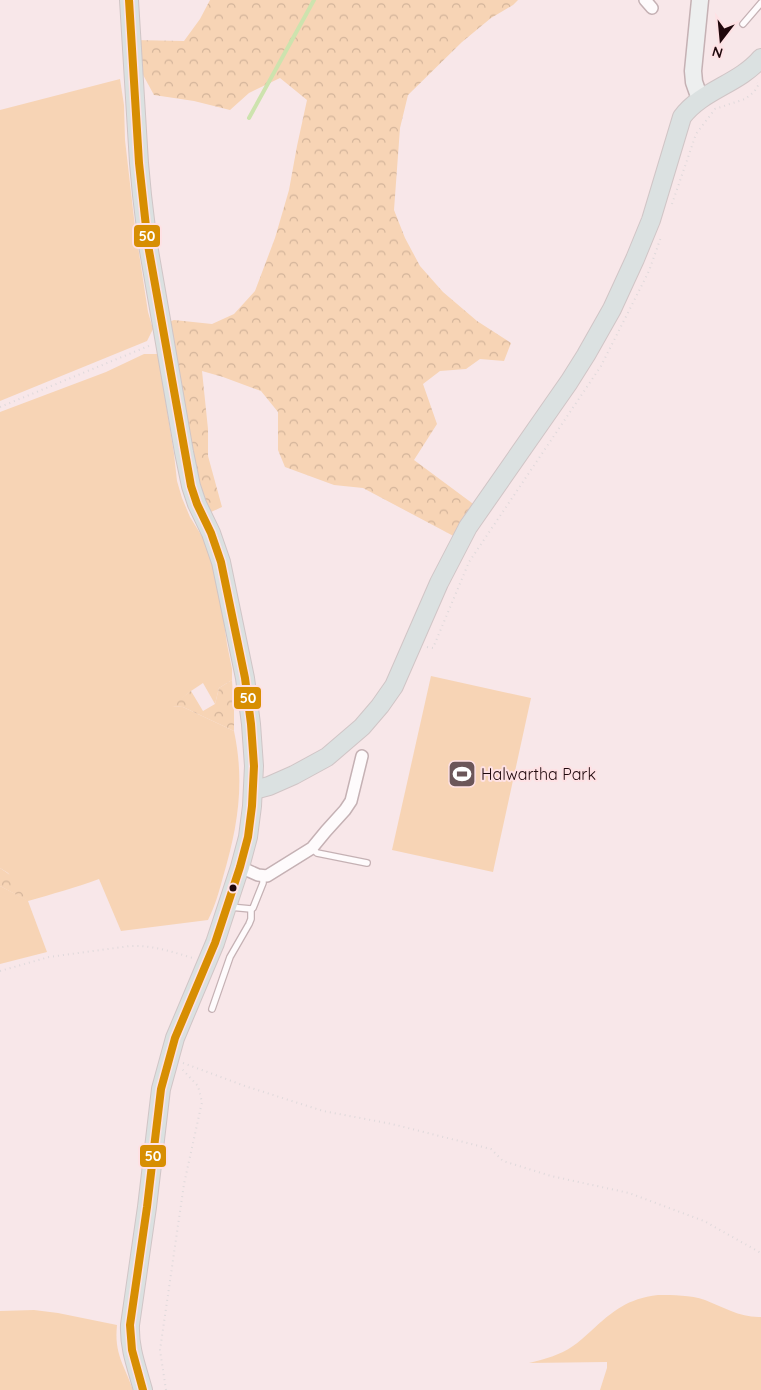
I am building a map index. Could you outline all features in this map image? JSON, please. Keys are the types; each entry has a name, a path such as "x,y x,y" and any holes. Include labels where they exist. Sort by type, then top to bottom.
{"main road":[{"path":"129,0 142,194 148,245 191,486 221,562 245,678 251,724 254,790 248,837 228,906 175,1038 161,1089 145,1224 130,1325 132,1354 143,1390"},
{"path":"254,790 294,776 327,757 362,727 394,686 439,583 464,534 480,508 569,382 612,309 651,220 679,124 686,111 700,99 745,73 761,58"}],"street":[{"path":"700,0 693,71 694,82 700,99"},
{"path":"240,867 263,876 270,874 312,848 348,806 362,756"}],"lane":[{"path":"743,24 761,3"},
{"path":"312,848 318,852 367,863"},
{"path":"212,1009 230,957 251,919 251,909 255,904 263,883 263,876"},
{"path":"228,906 251,909"}],"path":[{"path":"0,407 165,341"},
{"path":"0,971 49,957 130,946 156,948 206,962"},
{"path":"166,1390 160,1350 184,1184 202,1102 198,1086 180,1067 181,1062 245,1086 323,1111 392,1124 491,1149 503,1161 550,1176 629,1193 704,1221 761,1253"}],"green space":[{"path":"210,0 518,0 491,18 462,42 408,95 400,128 394,210 405,238 420,266 443,292 477,321 511,343 504,361 480,359 466,369 440,371 423,384 437,424 414,460 480,509 461,540 363,488 334,485 285,467 278,450 278,412 261,391 202,371 208,429 208,456 222,507 211,512 204,520 163,324 174,320 212,324 234,314 255,291 275,238 289,190 307,100 280,78 249,93 230,110 194,101 154,95 136,62 132,40 184,41 200,19"},
{"path":"120,79 135,227 148,312 153,329 147,341 0,401 0,110"},
{"path":"144,354 158,354 177,481 190,517 211,551 216,566 232,669 232,680 219,688 215,704 203,683 172,706 183,707 234,731 239,769 239,787 233,840 218,894 208,920 121,931 99,879 28,901 47,952 0,964 0,886 27,900 8,873 0,868 0,412 106,372"},
{"name":"Halwartha Park","path":"431,676 531,698 493,872 392,850"},
{"path":"232,680 234,731 183,707 170,706 191,691 203,711 215,704 219,688"},
{"path":"0,868 17,882 28,901 0,886"},
{"path":"658,1295 694,1297 739,1314 761,1317 761,1390 600,1390 607,1362 529,1363 568,1349 607,1317 629,1303"},
{"path":"34,1310 117,1325 118,1351 133,1390 0,1390 0,1311"}],"waterway":[{"path":"249,118 314,0"}],"transit line":[{"name":"50","path":"129,0 139,163 148,245 191,486 221,562 245,678 254,766 248,837 240,867 215,943 175,1038 161,1089 130,1325 132,1350 143,1390"}],"place":[{"name":"Halwartha Park","path":"462,774"}]}
